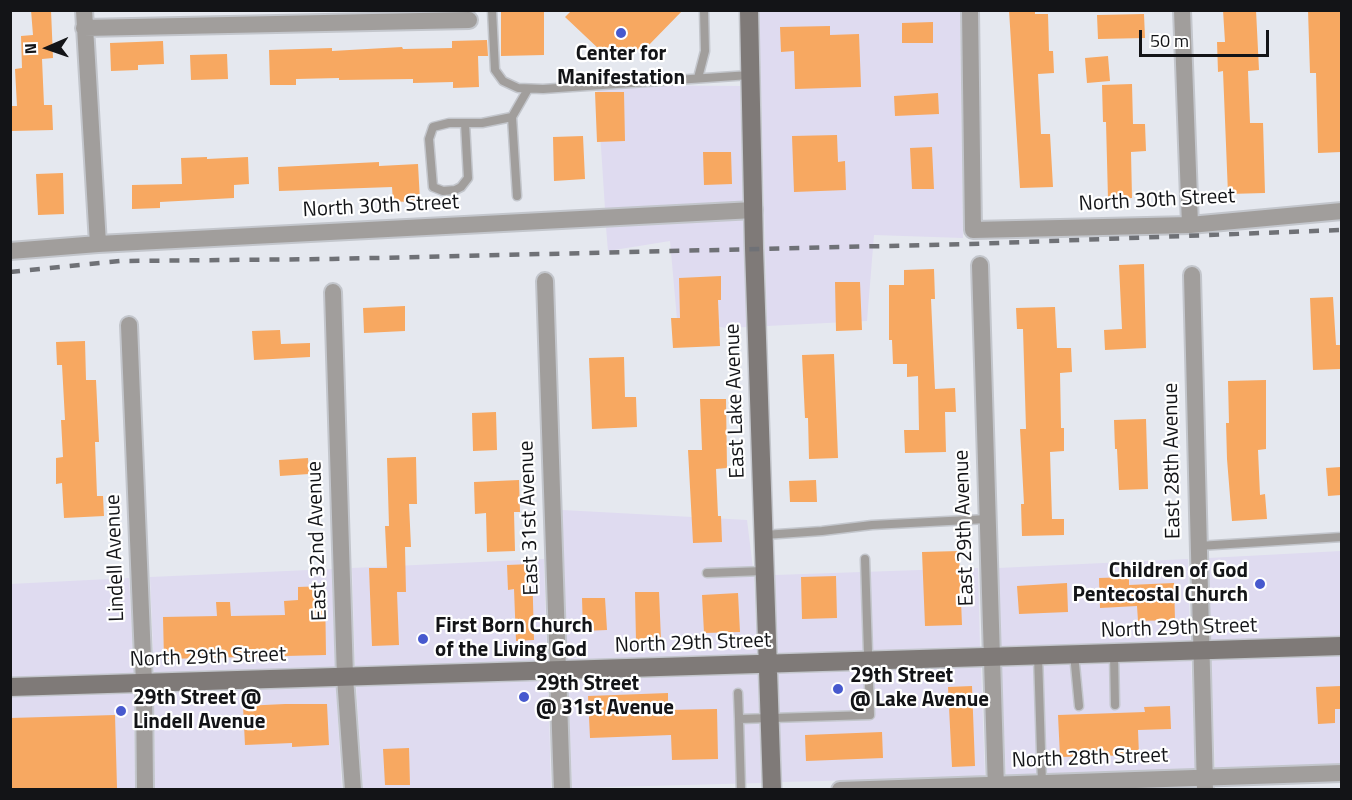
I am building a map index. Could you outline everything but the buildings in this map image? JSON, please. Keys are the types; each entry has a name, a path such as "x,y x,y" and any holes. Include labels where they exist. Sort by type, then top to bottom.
{"street":[{"path":"84,10 98,244"},
{"name":"East Lake Avenue","path":"749,10 771,789"},
{"name":"North 30th Street","path":"970,10 973,230 1190,225 1341,210"},
{"path":"1182,10 1190,225"},
{"path":"84,28 469,20"},
{"name":"North 30th Street","path":"10,251 98,244 754,210"},
{"name":"East 29th Avenue","path":"980,265 996,788"},
{"name":"East 28th Avenue","path":"1192,275 1205,783"},
{"name":"East 31st Avenue","path":"545,281 561,789"},
{"name":"East 32nd Avenue","path":"333,292 345,677 352,789"},
{"name":"Lindell Avenue","path":"129,325 144,683 145,789"},
{"name":"North 29th Street","path":"10,687 1341,646"},
{"name":"North 28th Street","path":"840,789 1205,783 1341,773"}],"lane":[{"path":"492,10 495,70 503,81 518,88 750,75"},
{"path":"698,78 705,51 704,10"},
{"path":"517,196 512,117 528,88"},
{"path":"465,123 468,178 462,187 455,190 443,191 433,187 429,140 433,127 449,123 465,123 482,123 512,117"},
{"path":"763,535 872,525 987,519"},
{"path":"1198,546 1341,537"},
{"path":"739,718 870,715 865,559"},
{"path":"707,573 765,571"},
{"path":"1114,653 1115,705"},
{"path":"1074,654 1079,706"},
{"path":"1038,656 1042,784"},
{"path":"738,693 741,789"}],"shaded area":[{"path":"759,11 960,11 963,238 874,235 867,321 767,326"},
{"path":"597,85 740,86 743,201 605,209"},
{"path":"744,219 747,327 726,328 677,319 670,241 608,251 606,227"},
{"path":"562,510 747,520 754,576 757,655 567,661"},
{"path":"1341,551 1341,637 1210,642 1208,558"},
{"path":"544,559 547,662 355,668 352,568"},
{"path":"1188,559 1190,642 1001,648 998,568"},
{"path":"978,568 980,648 777,654 775,575"},
{"path":"332,569 335,668 154,673 150,577"},
{"path":"129,578 134,674 11,678 10,584"},
{"path":"1341,655 1341,764 1215,768 1211,659"},
{"path":"1191,660 1195,769 1006,776 1001,666"},
{"path":"981,666 985,777 781,782 778,672"},
{"path":"758,673 761,783 572,788 568,679"},
{"path":"548,680 551,788 363,789 356,685"},
{"path":"336,686 342,789 155,789 154,691"},
{"path":"134,692 135,789 11,789 10,696"}],"railway":[{"path":"10,272 120,261 332,259 970,244 1342,230"}],"place":[{"name":"Center for Manifestation","path":"621,33"},
{"name":"Children of God Pentecostal Church","path":"1260,584"},
{"name":"First Born Church of the Living God","path":"423,639"},
{"name":"29th Street @ Lake Avenue","path":"838,689"},
{"name":"29th Street @ 31st Avenue","path":"524,697"},
{"name":"29th Street @ Lindell Avenue","path":"121,711"}]}
